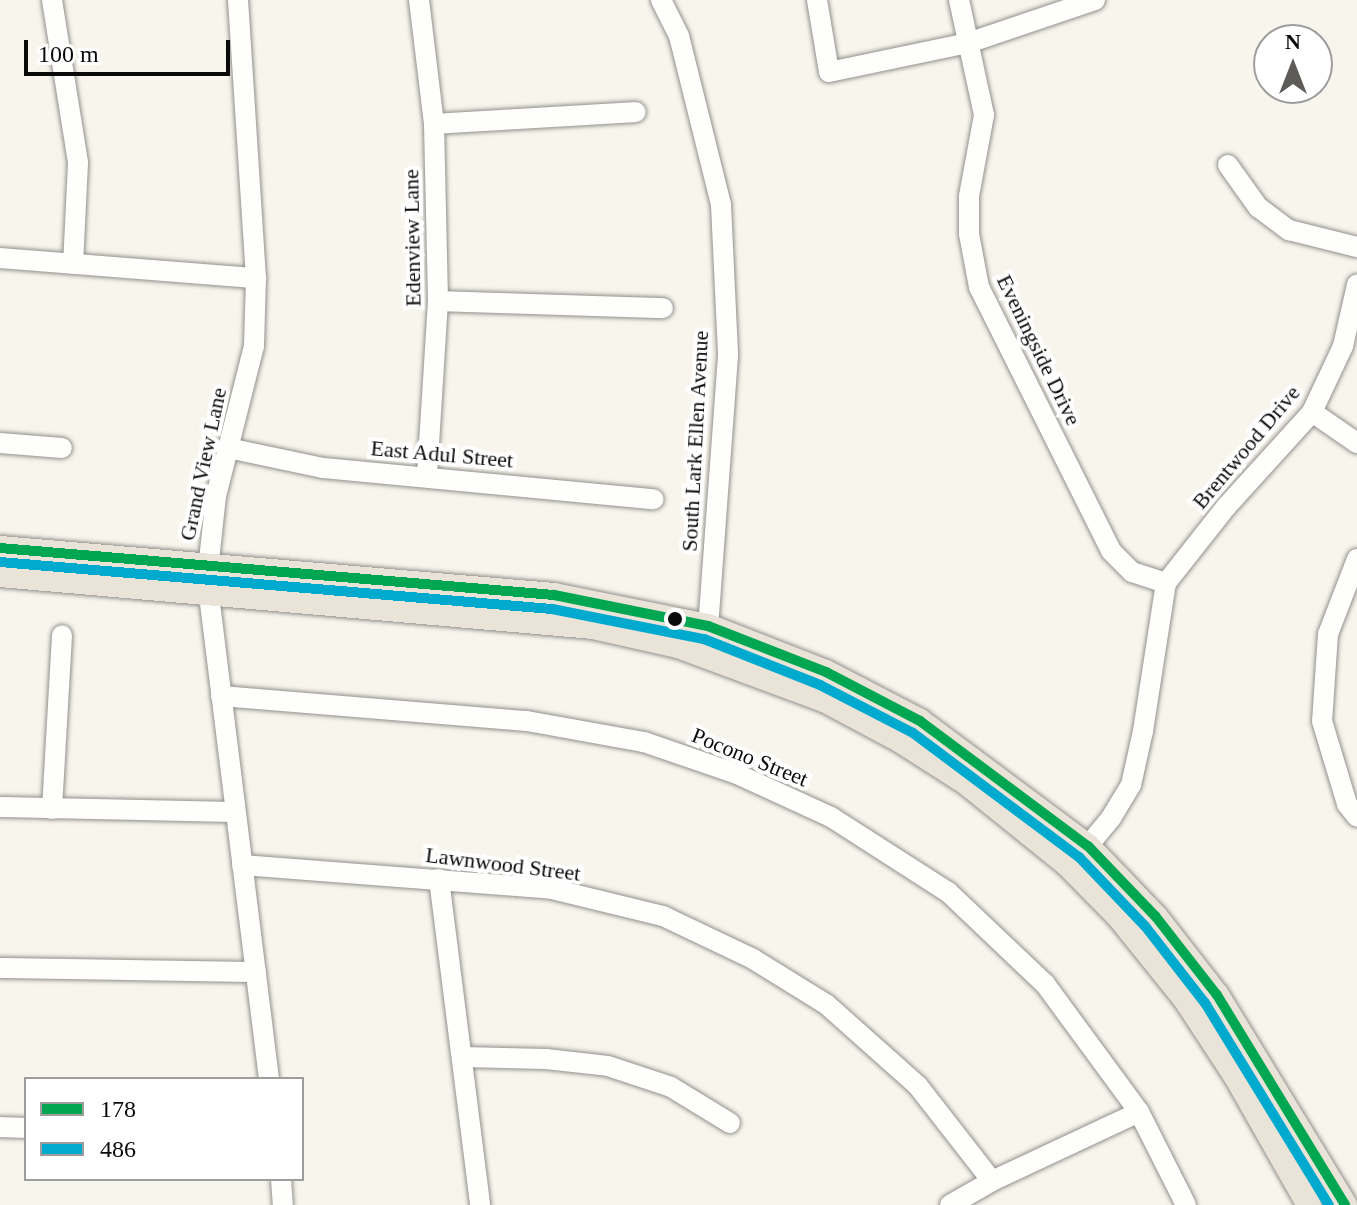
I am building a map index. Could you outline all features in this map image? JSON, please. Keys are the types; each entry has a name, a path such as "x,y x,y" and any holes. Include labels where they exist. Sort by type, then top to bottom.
{"main road":[{"path":"0,548 554,595 708,626 826,672 920,721 1088,846 1156,917 1217,995 1345,1205"},
{"path":"0,575 561,622 699,652 799,689 899,740 965,782 1070,867 1119,917 1185,999 1235,1075 1309,1205"}],"street":[{"path":"52,0 78,163 73,264"},
{"name":"Grand View Lane","path":"238,0 256,278 254,346 216,496 207,565 269,1077"},
{"name":"Edenview Lane","path":"419,0 434,124 438,301 427,476"},
{"name":"South Lark Ellen Avenue","path":"661,0 679,36 721,205 728,356 708,626 699,652"},
{"path":"817,0 829,72 968,43 1095,0"},
{"name":"Eveningside Drive","path":"959,0 984,115 969,196 969,234 979,287 1111,551 1132,572 1166,583"},
{"path":"434,124 636,112"},
{"path":"1228,165 1258,207 1289,230 1357,247"},
{"path":"0,258 256,278"},
{"name":"Brentwood Drive","path":"1166,583 1226,507 1312,412 1343,346 1357,285"},
{"path":"438,301 663,308"},
{"path":"1312,412 1357,443"},
{"path":"0,443 62,448"},
{"name":"East Adul Street","path":"228,448 323,468 654,499"},
{"path":"1357,559 1328,634 1322,721 1347,804 1357,817"},
{"path":"1070,867 1131,785 1143,731 1166,583"},
{"path":"52,809 62,635"},
{"name":"Pocono Street","path":"221,696 541,724 644,742 764,786 831,817 948,892 1045,984 1139,1112 1186,1205"},
{"path":"0,807 235,812"},
{"name":"Lawnwood Street","path":"242,865 552,889 663,916 753,959 826,1004 918,1086 992,1181"},
{"path":"439,879 480,1205"},
{"path":"0,968 256,972"},
{"path":"462,1057 546,1059 608,1066 671,1087 730,1123"},
{"path":"950,1205 992,1181 1139,1112"},
{"path":"0,1127 24,1128"},
{"path":"281,1181 283,1205"}],"transit line":[{"name":"178","path":"0,548 554,595 708,626 826,672 920,721 1088,846 1156,917 1217,995 1345,1205"},
{"name":"486","path":"0,562 552,609 704,639 820,685 913,733 1079,857 1145,926 1205,1003 1329,1205"}]}
